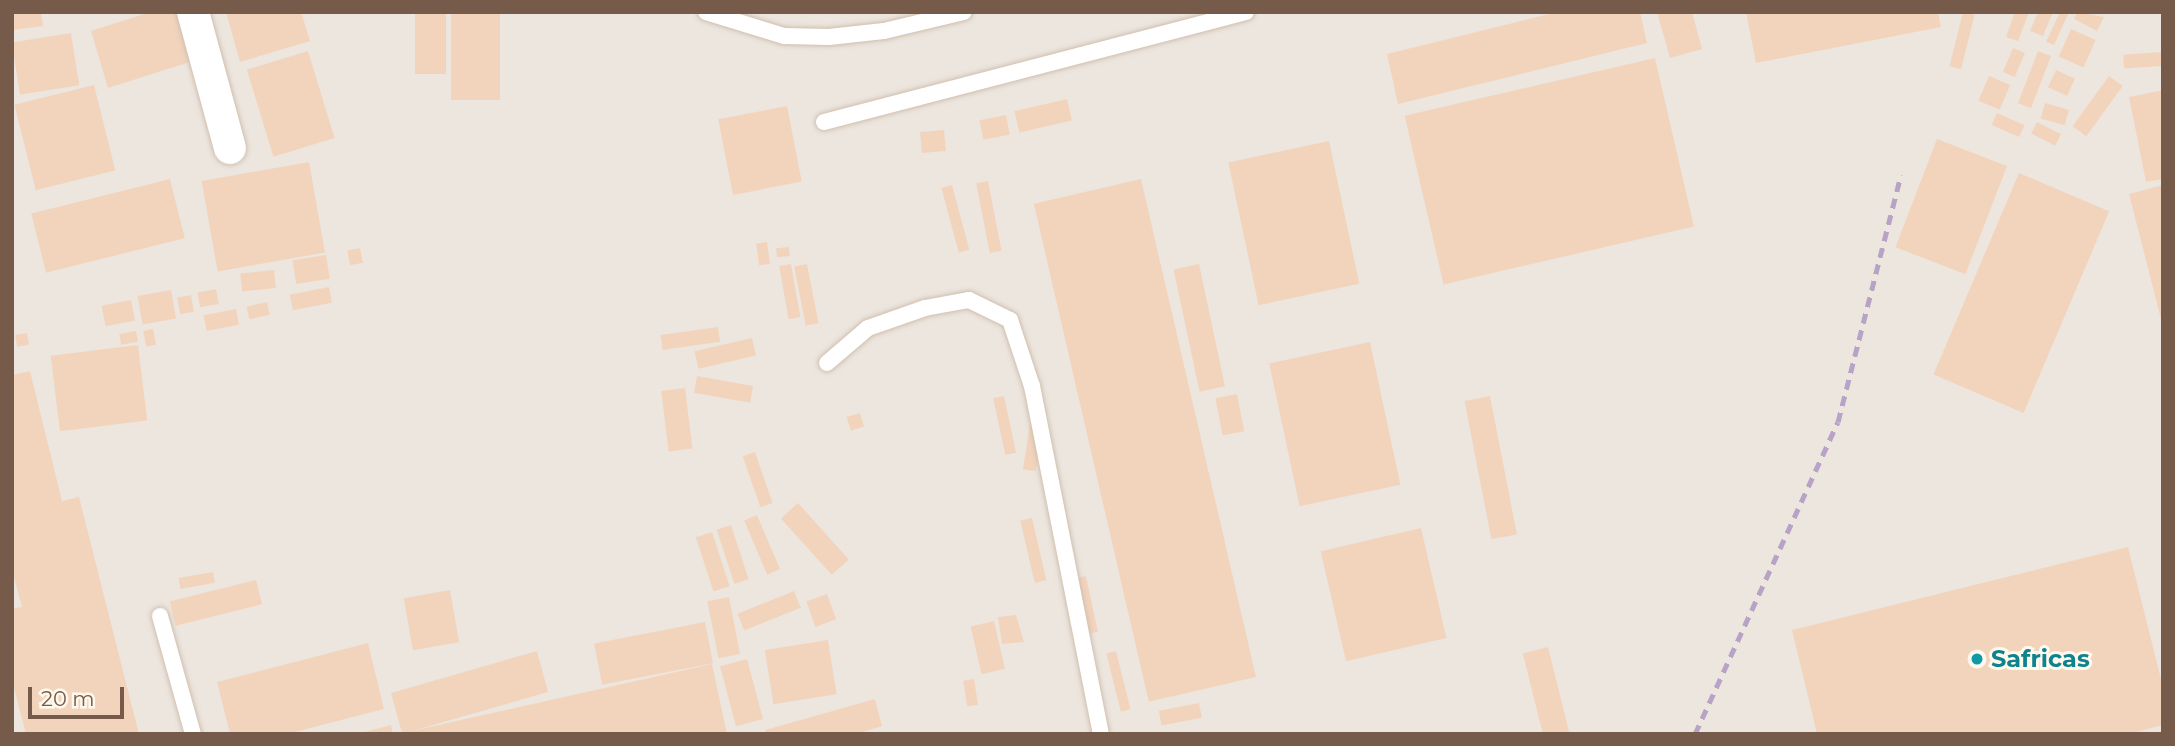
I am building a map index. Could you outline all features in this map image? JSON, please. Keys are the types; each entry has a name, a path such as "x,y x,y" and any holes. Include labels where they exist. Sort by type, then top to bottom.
{"street":[{"path":"192,12 230,148"}],"lane":[{"path":"706,12 784,36 829,37 884,31 964,12"},
{"path":"824,122 1246,12"},
{"path":"827,363 868,328 925,308 969,300 1010,320 1032,386 1101,734"},
{"path":"160,616 193,734"}],"shaded area":[{"path":"12,12 2163,12 2163,734 12,734"}],"building":[{"path":"12,12 41,12 43,26 12,30"},
{"path":"150,12 178,12 193,61 108,88 91,31"},
{"path":"226,12 301,12 310,41 240,62"},
{"path":"415,12 446,12 446,74 415,74"},
{"path":"451,12 500,12 500,100 451,100"},
{"path":"1557,12 1640,12 1647,43 1398,104 1387,54"},
{"path":"1657,12 1692,12 1702,49 1670,58"},
{"path":"1746,12 1938,12 1941,27 1756,63"},
{"path":"1963,12 1975,15 1961,69 1949,66"},
{"path":"2015,12 2029,12 2018,41 2006,37"},
{"path":"2038,12 2053,12 2043,36 2030,31"},
{"path":"2060,12 2069,12 2054,45 2046,42"},
{"path":"2077,12 2104,17 2097,31 2074,19"},
{"path":"2071,29 2096,40 2083,67 2059,56"},
{"path":"71,33 79,85 20,95 12,42"},
{"path":"2013,48 2025,53 2015,77 2003,72"},
{"path":"308,51 335,138 273,157 247,70"},
{"path":"2038,51 2051,56 2031,108 2018,103"},
{"path":"2161,52 2162,66 2124,69 2123,55"},
{"path":"1655,58 1694,227 1444,284 1405,116"},
{"path":"2056,70 2075,79 2067,96 2048,87"},
{"path":"1989,76 2010,85 2000,110 1978,101"},
{"path":"2109,76 2123,86 2086,136 2073,126"},
{"path":"94,85 115,170 36,190 14,105"},
{"path":"2163,90 2163,179 2146,182 2129,97"},
{"path":"1067,99 1072,120 1019,133 1014,111"},
{"path":"2045,103 2069,110 2065,125 2041,118"},
{"path":"787,106 802,182 733,195 718,119"},
{"path":"1997,113 2024,125 2019,137 1992,125"},
{"path":"1006,115 1010,135 983,140 979,120"},
{"path":"2037,122 2061,134 2055,146 2031,134"},
{"path":"944,130 946,151 922,153 920,132"},
{"path":"1937,139 2007,166 1965,274 1895,247"},
{"path":"1329,141 1359,284 1259,305 1228,162"},
{"path":"309,162 325,253 218,272 202,181"},
{"path":"2019,173 2109,211 2024,413 1933,375"},
{"path":"170,179 185,238 46,273 31,214"},
{"path":"1141,179 1256,677 1149,702 1034,204"},
{"path":"988,181 1002,251 990,253 976,183"},
{"path":"952,185 969,250 959,253 941,188"},
{"path":"2163,185 2163,323 2162,323 2129,194"},
{"path":"767,242 770,264 759,265 756,244"},
{"path":"789,247 790,256 777,257 776,248"},
{"path":"360,248 363,263 350,265 347,250"},
{"path":"326,255 330,279 296,284 292,260"},
{"path":"791,264 800,317 789,319 779,266"},
{"path":"807,264 818,323 806,325 794,266"},
{"path":"1199,264 1225,386 1200,392 1174,269"},
{"path":"274,270 276,288 242,291 240,274"},
{"path":"329,287 332,303 293,310 290,295"},
{"path":"216,289 219,304 200,307 197,293"},
{"path":"171,290 176,319 143,324 138,296"},
{"path":"191,295 194,312 180,314 177,297"},
{"path":"131,300 135,321 106,326 102,306"},
{"path":"267,302 270,315 249,319 247,307"},
{"path":"236,309 239,325 207,331 204,315"},
{"path":"718,327 720,342 663,350 661,335"},
{"path":"153,329 156,345 146,347 143,331"},
{"path":"136,331 138,342 121,345 119,334"},
{"path":"27,333 29,345 17,347 15,335"},
{"path":"752,338 756,356 699,369 695,351"},
{"path":"1370,342 1400,485 1300,506 1269,363"},
{"path":"138,345 147,420 60,431 51,356"},
{"path":"30,371 62,501 79,497 139,734 26,734 12,680 12,609 22,607 12,570 12,375"},
{"path":"697,376 753,386 750,403 694,393"},
{"path":"685,388 692,449 669,451 661,391"},
{"path":"1237,394 1244,431 1223,435 1215,398"},
{"path":"1004,396 1016,453 1005,455 993,398"},
{"path":"1490,396 1517,534 1491,539 1464,401"},
{"path":"1032,412 1045,414 1036,471 1023,469"},
{"path":"860,413 864,426 851,430 847,417"},
{"path":"755,452 773,503 760,507 743,456"},
{"path":"798,503 849,559 832,575 781,518"},
{"path":"757,515 780,569 767,575 744,520"},
{"path":"1032,518 1046,580 1035,583 1020,521"},
{"path":"731,525 749,579 734,584 717,530"},
{"path":"1421,528 1446,638 1346,661 1321,551"},
{"path":"712,532 730,586 713,591 696,537"},
{"name":"Safricas","path":"2128,547 2163,687 2163,725 2129,734 1817,734 1792,630"},
{"path":"213,572 215,583 180,589 179,578"},
{"path":"1086,576 1098,632 1089,634 1077,578"},
{"path":"256,580 262,604 176,626 170,602"},
{"path":"450,590 459,642 413,650 404,598"},
{"path":"794,591 801,608 744,631 737,614"},
{"path":"827,594 836,619 816,627 806,602"},
{"path":"729,597 740,654 718,658 707,601"},
{"path":"1016,615 1024,642 1002,644 998,617"},
{"path":"994,621 1005,669 982,674 971,626"},
{"path":"705,622 713,663 602,685 594,644"},
{"path":"828,640 837,694 773,704 765,650"},
{"path":"368,643 384,709 287,734 230,734 217,682"},
{"path":"1548,647 1570,733 1543,734 1523,653"},
{"path":"537,651 548,692 412,731 712,664 727,734 402,733 391,693"},
{"path":"1116,651 1131,709 1121,712 1106,653"},
{"path":"747,659 763,719 736,726 720,666"},
{"path":"974,679 978,705 967,706 963,681"},
{"path":"875,699 882,726 856,734 766,734 765,730"},
{"path":"1199,703 1202,718 1162,726 1159,711"},
{"path":"391,725 393,734 361,734 361,733"}],"railway":[{"path":"1695,734 1838,422 1901,175"}],"place":[{"name":"Safricas","path":"1977,659"}]}
